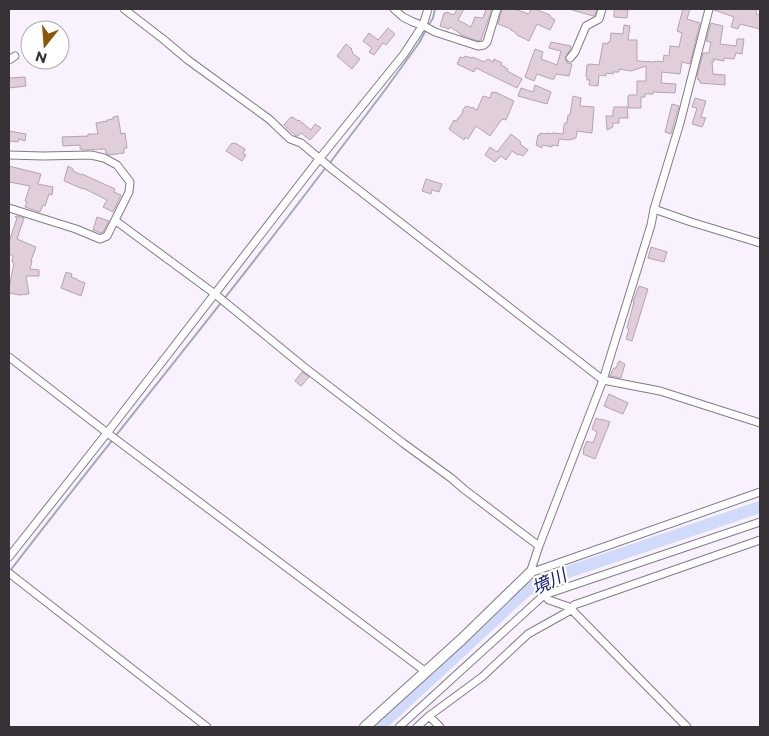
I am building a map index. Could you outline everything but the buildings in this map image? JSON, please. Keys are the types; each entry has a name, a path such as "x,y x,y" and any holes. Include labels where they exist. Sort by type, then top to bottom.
{"street":[{"path":"124,9 188,60 269,118 290,140 302,143 333,170 603,380 660,391 760,424"},
{"path":"394,9 403,17 435,32 478,46 484,45 487,42 497,9"},
{"path":"9,557 109,434 404,54 423,25 428,9"},
{"path":"570,58 575,52 586,26 599,19 602,9"},
{"path":"530,573 603,380 651,225 680,123 709,9"},
{"path":"9,155 91,155 112,162 130,182 129,192 108,236 100,238 9,208"},
{"path":"654,209 760,243"},
{"path":"116,220 217,296 304,367 539,546"},
{"path":"9,357 426,672"},
{"path":"365,727 530,573 760,492"},
{"path":"398,727 544,595 760,522"},
{"path":"417,727 482,677 528,634 571,610 574,606 757,541 760,548"},
{"path":"11,575 207,727"},
{"path":"544,595 548,600 569,607 687,727"},
{"path":"429,716 440,727"}],"waterway":[{"path":"428,26 433,18 435,9"},
{"path":"329,164 385,90 419,43 426,30"},
{"path":"10,571 326,167"},
{"name":"境川","path":"379,727 527,590 556,576 760,507"}]}
